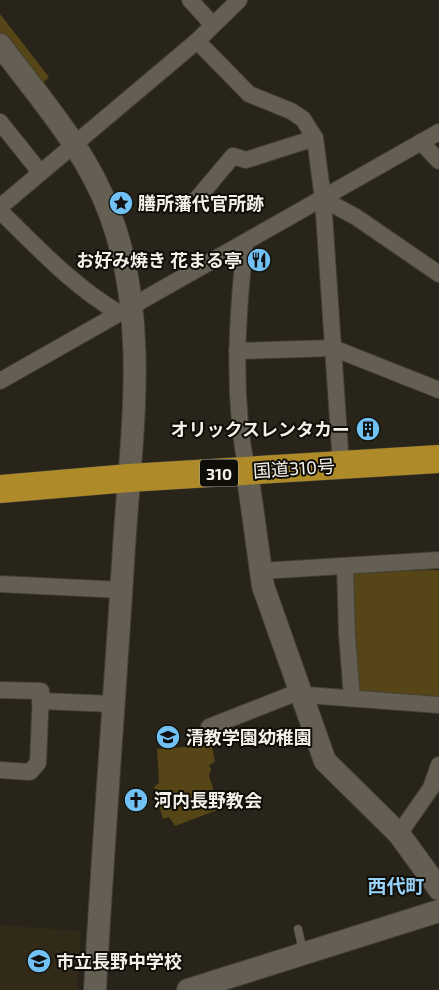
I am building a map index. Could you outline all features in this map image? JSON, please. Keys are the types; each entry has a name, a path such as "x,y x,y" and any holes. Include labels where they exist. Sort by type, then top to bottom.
{"highway":[{"name":"国道310号","path":"0,489 129,478 439,459"}],"street":[{"path":"190,0 213,25"},
{"path":"0,207 197,41 240,0"},
{"path":"197,41 249,94 290,111 303,119 315,138 323,199 341,465"},
{"path":"0,45 55,116 94,180 110,214 125,263 126,309 135,348 129,478 95,990"},
{"path":"0,122 40,172"},
{"path":"0,381 439,132"},
{"path":"196,200 233,156 246,160 315,138"},
{"path":"421,142 439,161"},
{"path":"323,199 356,217 439,274"},
{"path":"0,211 64,273 102,303 126,309"},
{"path":"245,243 238,312 237,375 247,472 263,586 325,761 399,834 439,889"},
{"path":"237,351 333,348 439,390"},
{"path":"262,571 439,560"},
{"path":"345,566 346,634 352,698"},
{"path":"0,584 122,590"},
{"path":"0,690 41,692 38,763 30,772 0,770"},
{"path":"209,727 293,694 439,705"},
{"path":"40,701 114,704"},
{"path":"399,834 431,788 439,765"},
{"path":"188,990 439,911"}],"lane":[{"path":"298,928 304,953"}],"shaded area":[{"path":"0,14 49,77 40,86 0,37"},
{"path":"439,570 439,701 358,691 345,572"},
{"path":"212,745 215,762 209,765 211,769 209,776 220,809 175,826 169,817 163,819 154,787 159,783 157,749"},
{"name":"市立長野中学校","path":"0,925 81,931 77,990 0,990"}],"place":[{"name":"膳所藩代官所跡","path":"121,203"},
{"name":"お好み焼き 花まる亭","path":"259,260"},
{"name":"オリックスレンタカー","path":"368,429"},
{"name":"清教学園幼稚園","path":"168,737"},
{"name":"河内長野教会","path":"136,800"},
{"name":"市立長野中学校","path":"39,961"}],"district":[{"name":"西代町","path":"396,885"}]}
